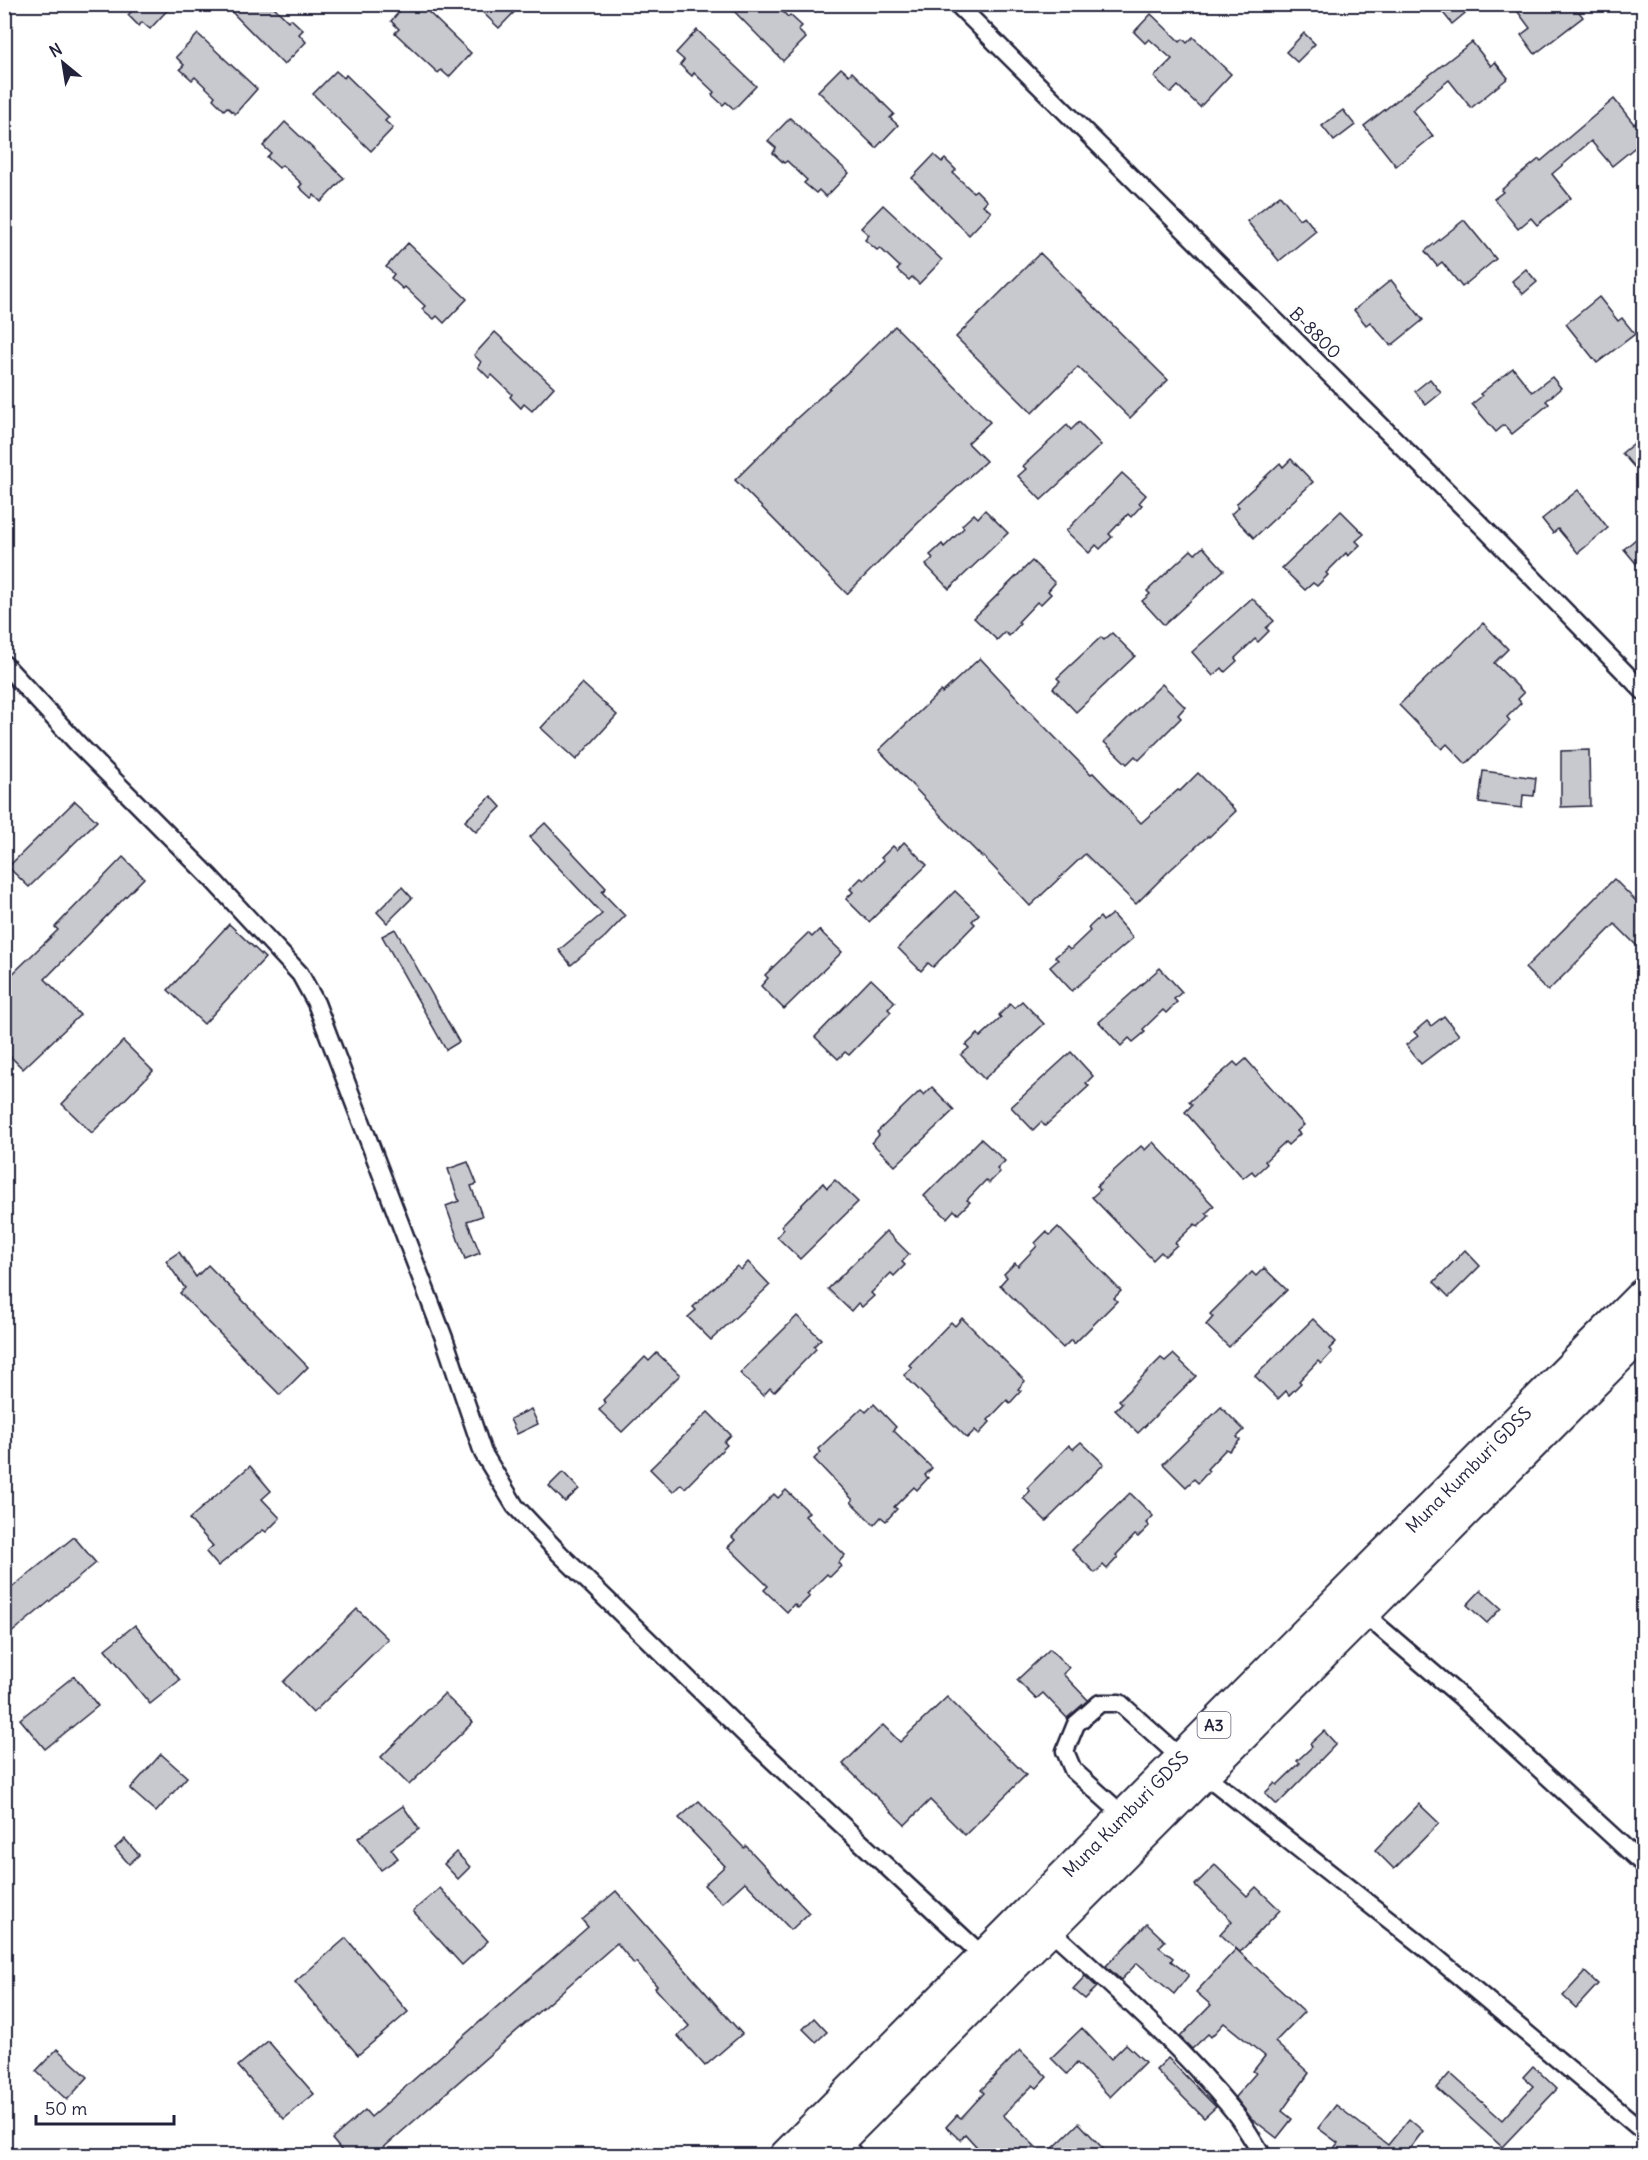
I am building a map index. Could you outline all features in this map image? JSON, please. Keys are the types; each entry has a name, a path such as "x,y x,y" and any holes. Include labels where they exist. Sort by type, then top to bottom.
{"highway":[{"name":"Muna Kumburi GDSS","path":"840,2150 1048,1928 1193,1766 1644,1294"},
{"name":"Muna Kumburi GDSS","path":"786,2156 1124,1816 1193,1766 1364,1614 1644,1331"}],"street":[{"name":"B-8800","path":"957,4 1487,531 1644,692"},
{"path":"4,664 210,877 300,974 316,1003 440,1327 483,1453 515,1506 560,1554 756,1745 984,1957"},
{"path":"1364,1614 1460,1696 1644,1865"},
{"path":"1124,1816 1073,1770 1065,1751 1076,1724 1100,1703 1120,1703 1193,1766 1430,1952 1644,2132"},
{"path":"1048,1928 1180,2051 1236,2115 1263,2156"}],"building":[{"path":"122,4 173,4 150,29 142,22 139,26 128,15 131,12"},
{"path":"224,4 271,4 288,21 291,19 303,30 299,34 306,42 284,65"},
{"path":"406,4 420,4 471,53 449,77 441,70 438,73 395,33 399,29 391,21"},
{"path":"474,4 522,4 499,28"},
{"path":"727,4 775,4 788,17 790,15 802,26 798,30 806,38 783,61"},
{"path":"1436,4 1476,4 1452,24"},
{"path":"1512,4 1573,4 1583,17 1535,54 1521,35 1530,28"},
{"path":"1151,14 1180,42 1183,39 1187,43 1193,37 1231,74 1200,107 1178,86 1171,93 1154,77 1172,59 1149,39 1145,43 1134,32"},
{"path":"697,30 756,86 734,109 726,102 723,105 712,95 714,92 694,73 692,76 680,65 684,60 676,53"},
{"path":"1304,33 1315,44 1297,62 1286,52"},
{"path":"198,34 257,89 235,114 227,107 224,110 213,99 215,96 195,77 192,80 180,69 184,65 176,57"},
{"path":"1472,42 1491,66 1495,62 1508,78 1471,108 1449,80 1412,110 1433,136 1396,166 1364,126"},
{"path":"841,68 849,75 852,72 894,114 890,118 898,125 876,148 818,91"},
{"path":"336,71 344,78 346,75 389,117 385,121 393,128 371,151 313,94"},
{"path":"1614,99 1634,124 1644,116 1644,140 1612,166 1591,141 1552,174 1571,198 1537,225 1531,218 1518,229 1494,199 1503,192 1501,190 1539,159 1541,161"},
{"path":"1343,110 1355,125 1334,141 1322,126"},
{"path":"790,118 849,173 826,197 819,190 816,193 804,183 807,180 787,161 784,163 773,153 776,148 768,141"},
{"path":"285,122 344,178 321,202 314,195 311,198 299,187 302,184 282,165 279,168 267,157 271,153 263,146"},
{"path":"934,155 942,162 945,159 956,170 953,173 973,192 976,190 987,201 983,205 991,212 969,235 912,178"},
{"path":"1280,195 1299,219 1304,216 1316,231 1279,261 1247,221"},
{"path":"883,205 942,260 919,284 912,277 909,280 897,270 900,267 880,248 877,250 865,240 869,235 861,228"},
{"path":"1464,220 1496,259 1462,287 1442,262 1437,266 1425,251"},
{"path":"408,243 467,299 444,323 437,316 434,319 422,309 425,306 405,287 403,289 391,278 394,274 386,267"},
{"path":"1040,253 1168,380 1130,418 1078,367 1032,413 956,337"},
{"path":"1526,269 1537,282 1523,294 1512,281"},
{"path":"1391,280 1423,320 1391,346 1370,322 1366,325 1354,310"},
{"path":"1599,297 1618,321 1622,318 1635,334 1597,363 1566,324"},
{"path":"895,326 990,422 968,443 986,461 919,522 847,594 735,480"},
{"path":"495,332 554,387 532,411 524,404 521,408 510,397 512,394 492,375 489,378 478,367 481,362 474,355"},
{"path":"1513,368 1532,392 1552,377 1561,388 1546,401 1549,404 1512,434 1504,425 1496,432 1472,404 1482,396 1480,394"},
{"path":"1430,379 1441,393 1426,405 1415,391"},
{"path":"1079,422 1101,445 1041,500 1018,476 1026,469 1023,466 1067,425 1071,430"},
{"path":"1644,435 1644,459 1634,467 1622,453"},
{"path":"1291,459 1313,482 1254,538 1231,514 1239,507 1236,504 1280,463 1283,467"},
{"path":"1122,473 1146,495 1139,503 1142,505 1131,517 1128,514 1109,534 1112,537 1100,549 1096,545 1089,553 1066,531"},
{"path":"1578,490 1608,528 1578,553 1558,529 1553,533 1542,519"},
{"path":"985,510 1008,533 949,589 926,565 933,558 930,555 942,544 944,547 964,528 962,525 974,514 978,518"},
{"path":"1341,511 1364,534 1356,541 1360,545 1348,556 1346,553 1326,573 1328,575 1317,586 1313,583 1305,590 1282,568"},
{"path":"1644,532 1644,573 1624,549"},
{"path":"1203,547 1224,570 1164,625 1142,601 1150,594 1147,591 1191,550 1195,554"},
{"path":"1032,561 1055,583 1048,591 1051,594 1040,605 1037,602 1018,622 1020,624 1009,636 1005,632 997,640 974,618"},
{"path":"1252,598 1274,621 1266,628 1269,631 1258,642 1255,639 1235,658 1237,661 1225,672 1222,668 1213,676 1192,652"},
{"path":"1483,623 1508,649 1494,663 1524,693 1518,699 1521,703 1507,717 1510,721 1466,764 1447,744 1442,749 1399,705"},
{"path":"1112,633 1135,656 1076,712 1053,688 1060,681 1057,678 1101,637 1104,640"},
{"path":"980,658 1037,719 1141,823 1198,773 1236,811 1136,904 1085,854 1030,906 879,750 941,691 942,693"},
{"path":"582,683 617,715 576,760 541,728"},
{"path":"1162,684 1185,707 1178,715 1181,718 1139,760 1135,756 1127,764 1104,742"},
{"path":"1589,750 1590,806 1561,807 1561,751"},
{"path":"1483,771 1536,778 1534,796 1523,795 1522,808 1479,803"},
{"path":"491,796 501,807 476,832 465,821"},
{"path":"75,801 97,821 29,887 8,867"},
{"path":"545,823 606,888 602,892 625,916 605,937 571,965 559,950 602,914 530,837"},
{"path":"904,842 927,865 869,922 846,899 853,892 850,889 861,878 864,880 884,860 881,858 893,846 897,850"},
{"path":"123,857 144,878 45,979 80,1015 23,1069 4,1050 4,982 58,930 55,927"},
{"path":"1614,879 1644,909 1644,953 1615,924 1548,991 1525,968"},
{"path":"402,887 412,898 387,923 377,912"},
{"path":"955,891 979,914 972,921 975,924 933,967 928,963 921,971 898,948"},
{"path":"1112,914 1133,938 1072,991 1050,967 1058,960 1055,957 1067,947 1070,950 1090,931 1088,928 1100,917 1103,921"},
{"path":"229,924 265,958 204,1024 168,990"},
{"path":"395,929 459,1042 446,1050 382,936"},
{"path":"819,930 842,952 784,1009 761,986 768,978 765,975 808,933 812,937"},
{"path":"1160,968 1182,992 1174,999 1177,1002 1166,1013 1163,1010 1143,1029 1145,1032 1133,1042 1129,1038 1121,1046 1099,1022"},
{"path":"871,979 895,1002 888,1009 891,1012 849,1055 845,1052 838,1059 815,1037"},
{"path":"1022,1001 1044,1024 984,1079 961,1055 969,1048 966,1045 978,1034 980,1037 1001,1018 999,1015 1010,1004 1014,1008"},
{"path":"1444,1016 1459,1035 1421,1064 1406,1045 1418,1036 1414,1032 1427,1021 1431,1026"},
{"path":"123,1041 153,1071 92,1133 62,1104"},
{"path":"1071,1052 1093,1076 1086,1083 1089,1086 1045,1126 1041,1122 1033,1130 1011,1107"},
{"path":"1246,1059 1304,1125 1297,1131 1300,1134 1288,1145 1285,1142 1265,1161 1267,1164 1255,1175 1252,1171 1243,1178 1185,1112 1192,1105 1189,1102 1234,1062 1238,1066"},
{"path":"932,1087 954,1110 895,1166 872,1143 879,1135 877,1132 920,1091 924,1095"},
{"path":"981,1139 1005,1161 997,1169 1000,1172 989,1183 986,1180 967,1200 970,1202 958,1214 954,1210 947,1218 924,1196"},
{"path":"1153,1142 1214,1206 1206,1213 1209,1216 1198,1227 1195,1224 1165,1256 1161,1252 1153,1260 1092,1197 1100,1190 1097,1186 1141,1146 1145,1150"},
{"path":"468,1162 477,1184 471,1186 482,1216 467,1221 480,1253 465,1259 446,1206 459,1201 448,1169"},
{"path":"835,1180 858,1202 800,1259 777,1237 784,1229 781,1226 823,1183 827,1188"},
{"path":"1058,1227 1121,1291 1114,1298 1117,1301 1074,1344 1071,1340 1063,1348 1000,1285 1007,1277 1004,1274 1015,1263 1018,1266 1037,1246 1035,1243 1046,1232 1050,1235"},
{"path":"886,1231 909,1254 902,1262 905,1265 894,1276 891,1273 871,1293 874,1296 862,1307 858,1303 851,1311 828,1289"},
{"path":"1465,1250 1480,1266 1449,1297 1434,1282"},
{"path":"179,1252 196,1277 208,1265 308,1367 280,1395 180,1293 185,1288 166,1261"},
{"path":"748,1262 770,1285 711,1340 688,1317 696,1310 693,1307 737,1266 741,1270"},
{"path":"1264,1268 1287,1290 1229,1347 1206,1325 1213,1317 1210,1314 1252,1272 1256,1276"},
{"path":"797,1316 821,1339 814,1346 816,1349 774,1392 770,1388 763,1396 740,1373"},
{"path":"962,1318 1025,1381 1018,1389 1021,1391 1010,1403 1007,1400 988,1420 990,1422 979,1434 975,1430 967,1438 904,1375 912,1368 909,1365 951,1322 955,1326"},
{"path":"1313,1319 1336,1342 1329,1349 1332,1352 1321,1364 1318,1361 1289,1395 1286,1391 1278,1399 1255,1376"},
{"path":"657,1353 680,1375 622,1432 599,1410 606,1403 603,1400 645,1357 649,1361"},
{"path":"1173,1354 1196,1376 1138,1433 1115,1410 1122,1403 1119,1400 1161,1358 1165,1361"},
{"path":"874,1404 896,1427 893,1430 932,1468 925,1475 928,1478 917,1490 914,1487 894,1507 897,1509 886,1521 881,1517 874,1525 814,1459 821,1452 818,1449 862,1408 866,1412"},
{"path":"1221,1407 1244,1430 1237,1437 1240,1440 1229,1451 1226,1449 1207,1469 1209,1471 1198,1483 1194,1479 1186,1487 1163,1464"},
{"path":"531,1409 538,1424 517,1434 510,1419"},
{"path":"708,1412 731,1435 724,1442 727,1445 685,1488 681,1484 673,1492 650,1469"},
{"path":"1081,1442 1104,1464 1046,1521 1023,1498 1030,1491 1027,1488 1069,1445 1073,1449"},
{"path":"250,1466 271,1491 262,1499 280,1518 266,1532 263,1530 218,1566 206,1552 213,1546 189,1519"},
{"path":"563,1472 579,1489 565,1502 549,1486"},
{"path":"786,1490 809,1512 805,1516 845,1555 838,1563 841,1566 830,1577 827,1574 807,1594 810,1596 798,1608 794,1604 787,1612 764,1590 768,1586 728,1547 735,1540 732,1537 774,1494 778,1498"},
{"path":"1130,1493 1153,1516 1146,1523 1149,1526 1138,1537 1135,1535 1116,1555 1118,1557 1107,1569 1103,1565 1095,1573 1072,1550"},
{"path":"74,1537 96,1563 4,1639 4,1594"},
{"path":"1481,1590 1501,1608 1487,1623 1467,1605"},
{"path":"357,1609 388,1639 313,1713 283,1682"},
{"path":"135,1625 180,1680 150,1704 105,1649"},
{"path":"1050,1649 1069,1668 1063,1674 1088,1700 1067,1718 1043,1693 1036,1699 1017,1680"},
{"path":"74,1676 98,1706 45,1749 20,1719"},
{"path":"444,1694 473,1722 409,1785 381,1757"},
{"path":"947,1697 1026,1775 965,1835 930,1800 905,1825 843,1764 883,1725 900,1742"},
{"path":"1324,1731 1336,1744 1277,1805 1265,1793 1300,1763 1297,1761"},
{"path":"161,1754 187,1777 156,1812 130,1789"},
{"path":"699,1801 744,1848 746,1846 809,1913 791,1930 745,1882 722,1903 704,1885 725,1866 679,1818"},
{"path":"1419,1804 1439,1823 1394,1869 1375,1850"},
{"path":"403,1806 419,1829 391,1849 398,1858 381,1870 358,1838"},
{"path":"125,1839 139,1855 129,1864 115,1848"},
{"path":"456,1852 470,1867 458,1879 444,1864"},
{"path":"1215,1865 1247,1896 1256,1887 1280,1910 1240,1952 1220,1934 1232,1921 1195,1885"},
{"path":"440,1888 488,1941 462,1965 413,1911"},
{"path":"616,1891 742,2034 705,2066 678,2036 689,2026 655,1988 657,1986 636,1962 634,1964 617,1943 382,2149 388,2156 346,2156 332,2139 365,2110 371,2117 588,1927 582,1920"},
{"path":"1147,1924 1165,1941 1159,1947 1173,1958 1171,1961 1189,1975 1174,1994 1137,1963 1121,1980 1106,1966"},
{"path":"346,1938 408,2012 358,2055 295,1982"},
{"path":"1236,1949 1304,2012 1275,2042 1309,2073 1282,2111 1292,2119 1277,2138 1251,2118 1235,2097 1256,2073 1253,2071 1265,2056 1224,2023 1211,2037 1208,2034 1192,2049 1180,2037 1211,2005 1196,1992"},
{"path":"1585,1972 1598,1984 1576,2008 1563,1996"},
{"path":"1085,1976 1097,1987 1085,1999 1073,1989"},
{"path":"814,2018 827,2032 816,2042 803,2029"},
{"path":"1082,2028 1111,2059 1126,2044 1145,2062 1110,2097 1077,2063 1067,2074 1051,2058"},
{"path":"268,2041 314,2094 284,2119 238,2066"},
{"path":"57,2049 88,2077 67,2100 36,2071"},
{"path":"1020,2050 1047,2077 1037,2088 1033,2085 1003,2115 1045,2156 985,2156 965,2134 960,2140 946,2127 957,2115 961,2118 984,2093 981,2090"},
{"path":"1168,2058 1216,2107 1204,2118 1156,2070"},
{"path":"1533,2066 1557,2089 1502,2147 1437,2088 1450,2073 1502,2120 1533,2086 1523,2077"},
{"path":"1336,2105 1388,2145 1409,2119 1423,2131 1404,2156 1328,2156 1338,2143 1318,2128"},
{"path":"1079,2123 1110,2156 1045,2156"}]}
